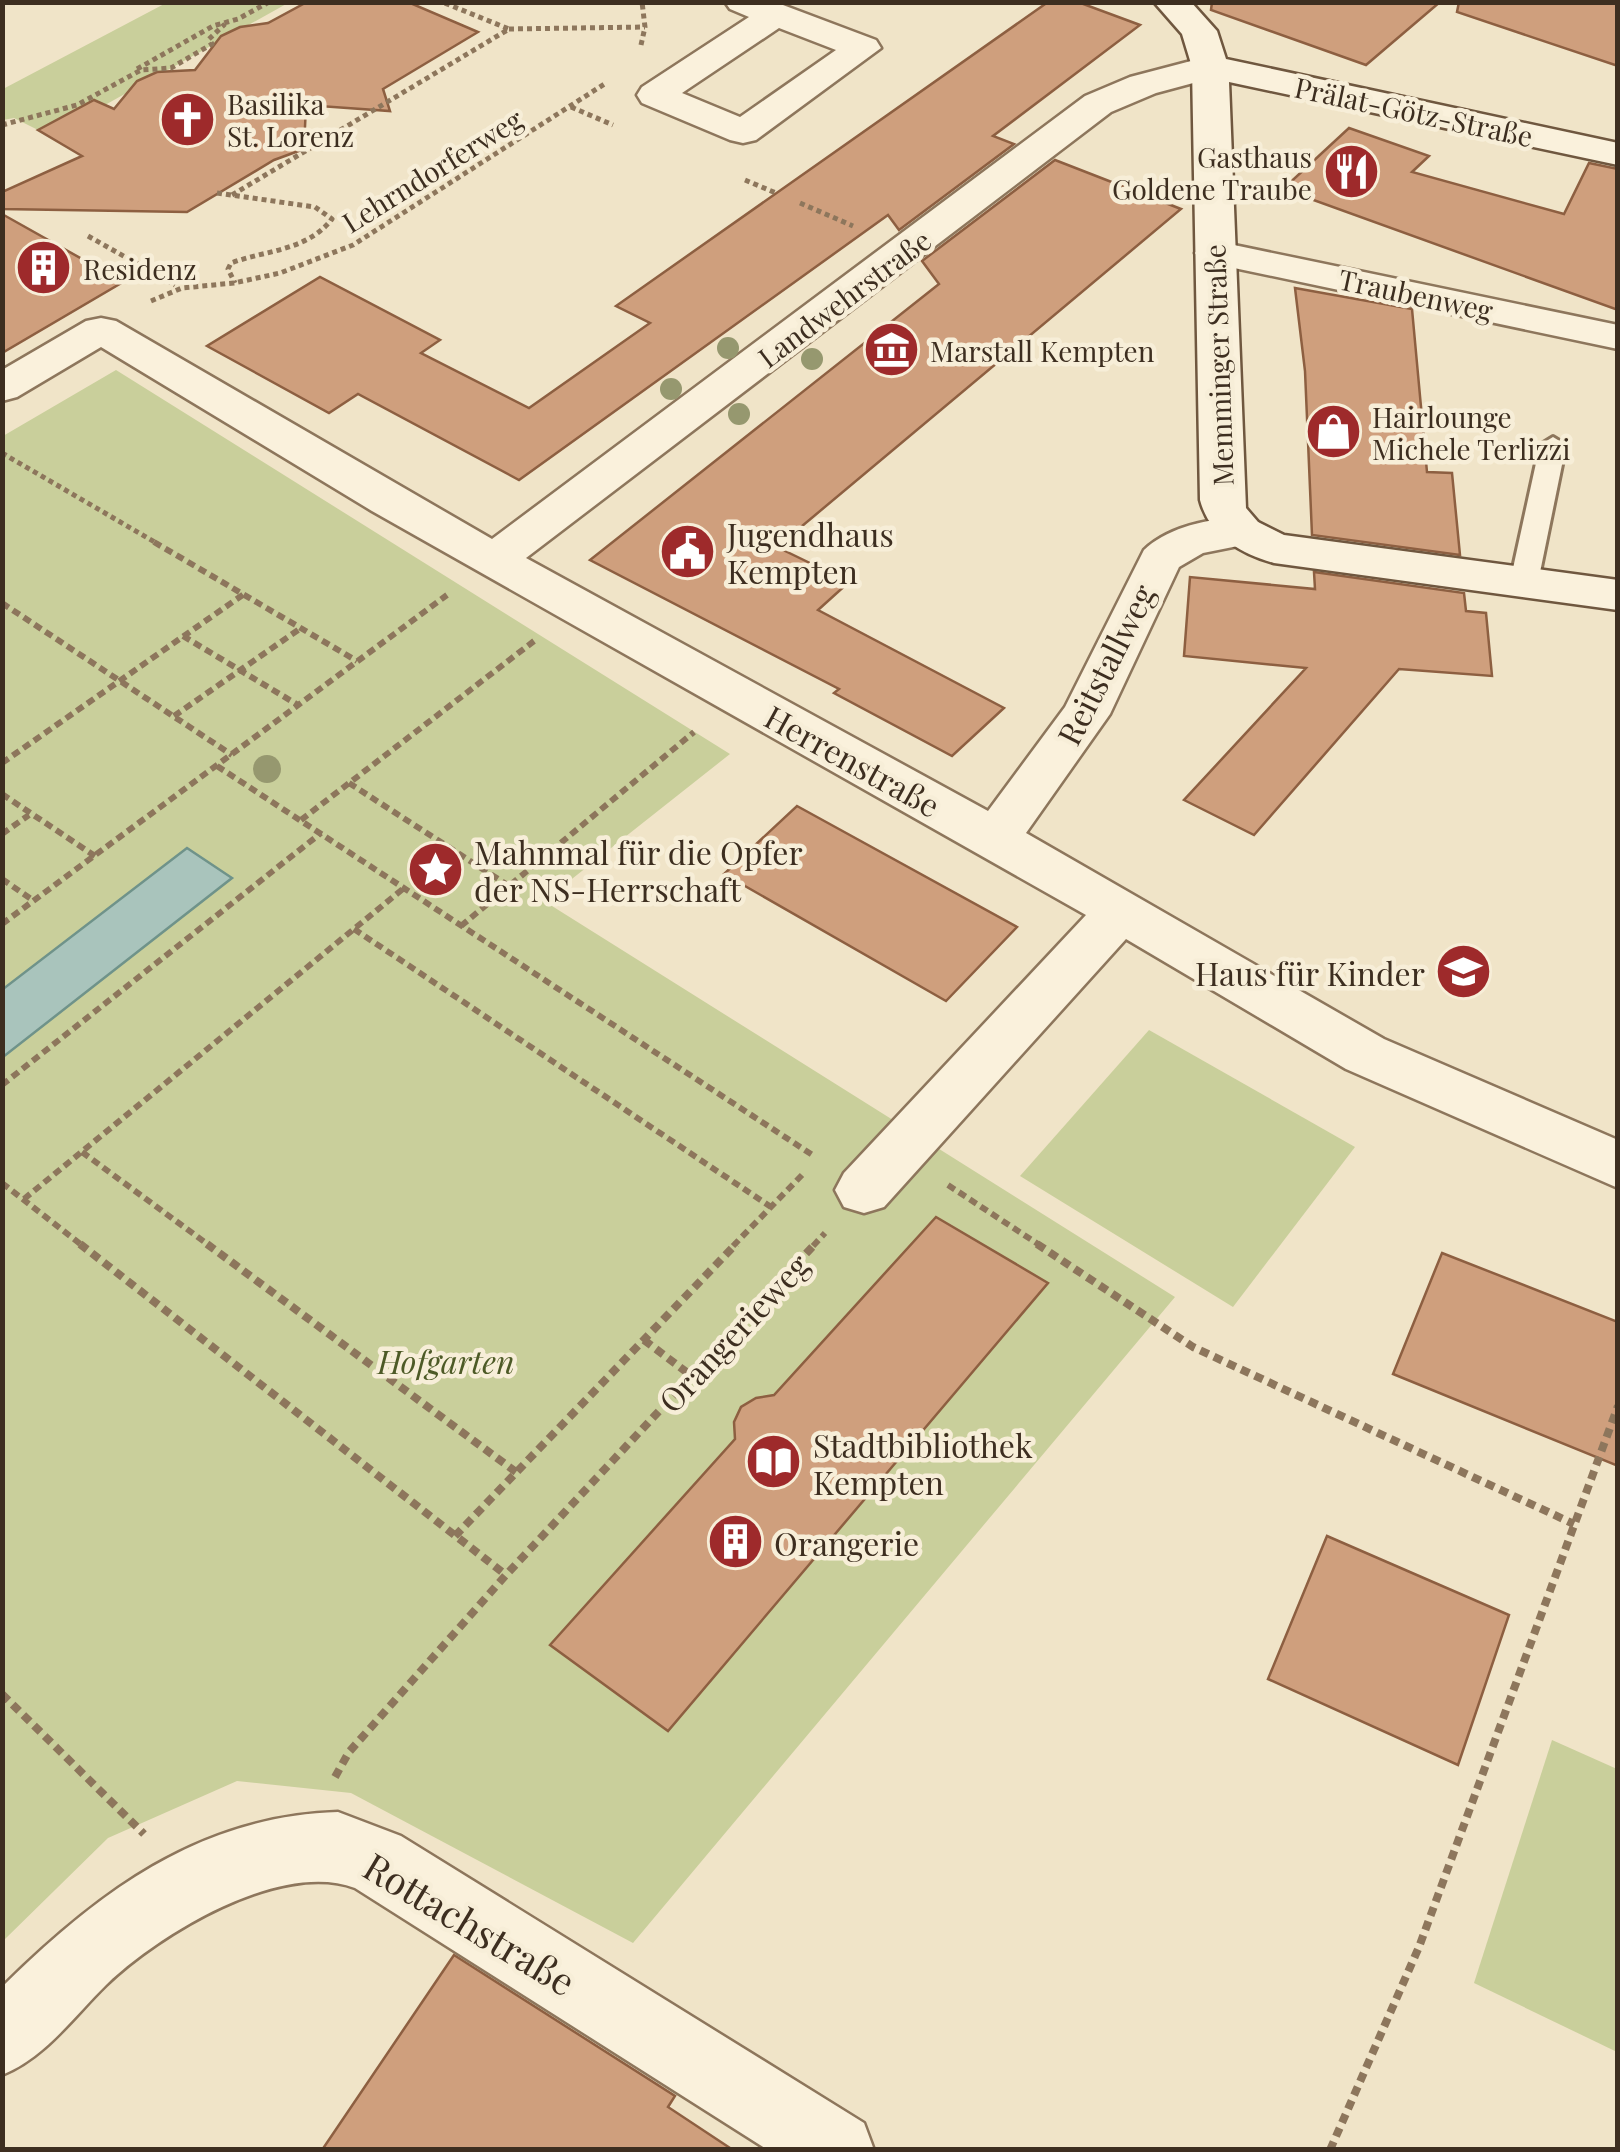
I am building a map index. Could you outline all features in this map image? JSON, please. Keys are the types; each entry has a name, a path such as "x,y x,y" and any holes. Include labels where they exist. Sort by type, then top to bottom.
{"street":[{"path":"742,2 863,48 742,132 655,95 776,15"},
{"name":"Memminger Straße","path":"1171,2 1199,31 1210,67 1225,511 1242,532 1274,548 1618,595"},
{"name":"Prälat-Götz-Straße","path":"1210,67 1618,154"},
{"name":"Landwehrstraße","path":"494,560 1098,104 1210,67"},
{"name":"Traubenweg","path":"1215,253 1618,337"},
{"name":"Herrenstraße","path":"2,388 100,330 494,560 994,838 1365,1054 1618,1165"},
{"name":"Reitstallweg","path":"994,838 1086,714 1160,560 1169,549 1186,542 1242,532"},
{"path":"882,1171 1119,913"},
{"name":"Rottachstraße","path":"2,2039 84,1956 191,1880 296,1848 338,1847 376,1861 836,2150"}],"lane":[{"path":"1524,582 1552,445"}],"path":[{"path":"2,125 62,111 142,70 171,68 212,44 212,32 269,2"},
{"path":"442,2 509,29 645,27"},
{"path":"641,48 645,27 642,2"},
{"path":"124,81 213,26 225,24"},
{"path":"232,196 509,29"},
{"path":"189,57 200,62"},
{"name":"Lehrndorferweg","path":"88,236 176,286 235,282 322,259 353,244 615,77"},
{"path":"217,193 315,207 332,219 327,228 304,243 232,263 228,269 235,282"},
{"path":"2,453 358,662"},
{"path":"2,924 494,560"},
{"path":"2,764 244,594"},
{"path":"2,603 232,755"},
{"path":"301,820 578,607"},
{"path":"174,716 300,628"},
{"path":"183,636 298,706"},
{"path":"461,926 737,696"},
{"path":"217,766 818,1158 455,1536"},
{"path":"348,783 509,886"},
{"path":"2,794 95,856"},
{"path":"2,834 29,814"},
{"path":"2,1085 321,833"},
{"path":"2,879 34,901"},
{"path":"24,1199 404,888"},
{"path":"354,929 772,1207"},
{"path":"82,1152 516,1472"},
{"path":"882,1171 1193,1347 1574,1524"},
{"name":"Orangerieweg","path":"349,1752 506,1575 882,1171"},
{"path":"2,1182 506,1575"},
{"path":"644,1340 693,1377"},
{"path":"1330,2150 1419,1947 1574,1524 1614,1434 1618,1406"},
{"path":"2,1694 191,1880"}],"green space":[{"path":"166,3 288,3 105,105 94,100 38,130 14,118 3,120 3,89"},
{"name":"Hofgarten","path":"116,370 730,754 544,901 1175,1297 633,1943 351,1793 237,1781 108,1838 3,1941 3,1057 231,878 187,848 3,989 3,436"},
{"path":"1149,1030 1355,1147 1233,1307 1020,1176"},
{"path":"1552,1740 1617,1769 1617,2052 1474,1983"}],"water":[{"path":"187,848 232,878 3,1057 3,989"}],"building":[{"name":"Basilika St. Lorenz","path":"307,2 408,2 478,32 383,89 390,111 306,105 304,149 274,160 187,212 2,209 2,192 82,156 38,130 94,100 114,109 137,81 157,72 195,70 221,36 240,27 268,23"},
{"path":"1048,2 1078,2 1140,25 993,136 1014,144 899,230 888,215 519,480 358,394 329,413 207,346 320,277 440,340 421,353 529,408 650,323 616,306"},
{"path":"1212,2 1440,2 1366,65 1211,10"},
{"path":"1459,2 1618,2 1618,66 1457,12"},
{"path":"1349,128 1429,156 1412,172 1564,214 1589,163 1618,169 1618,310 1283,189"},
{"path":"1055,160 1181,209 777,547 849,582 818,610 1004,708 952,756 834,693 839,689 590,560 939,284 922,261"},
{"name":"Residenz","path":"2,214 123,282 2,353"},
{"path":"1295,288 1412,309 1427,472 1452,473 1460,555 1312,535 1305,371"},
{"path":"1314,572 1464,593 1466,611 1486,613 1492,676 1399,669 1254,835 1184,800 1306,668 1184,656 1190,577 1315,589"},
{"path":"797,806 1017,927 946,1001 724,874"},
{"name":"Orangerie","path":"936,1217 1048,1283 668,1731 550,1645 735,1439 734,1422 741,1407 756,1398 774,1395"},
{"path":"1442,1253 1618,1322 1618,1466 1393,1374"},
{"path":"1327,1536 1509,1615 1458,1765 1268,1679"},
{"path":"454,1955 675,2096 668,2107 733,2150 322,2150"}],"place":[{"name":"Basilika St. Lorenz","path":"188,119"},
{"name":"Gasthaus Goldene Traube","path":"1351,172"},
{"name":"Residenz","path":"44,268"},
{"name":"Marstall Kempten","path":"891,350"},
{"name":"Hairlounge Michele Terlizzi","path":"1333,432"},
{"name":"Jugendhaus Kempten","path":"688,551"},
{"name":"Mahnmal für die Opfer der NS-Herrschaft","path":"435,869"},
{"name":"Haus für Kinder","path":"1464,972"},
{"name":"Stadtbibliothek Kempten","path":"774,1462"},
{"name":"Orangerie","path":"735,1542"}]}
